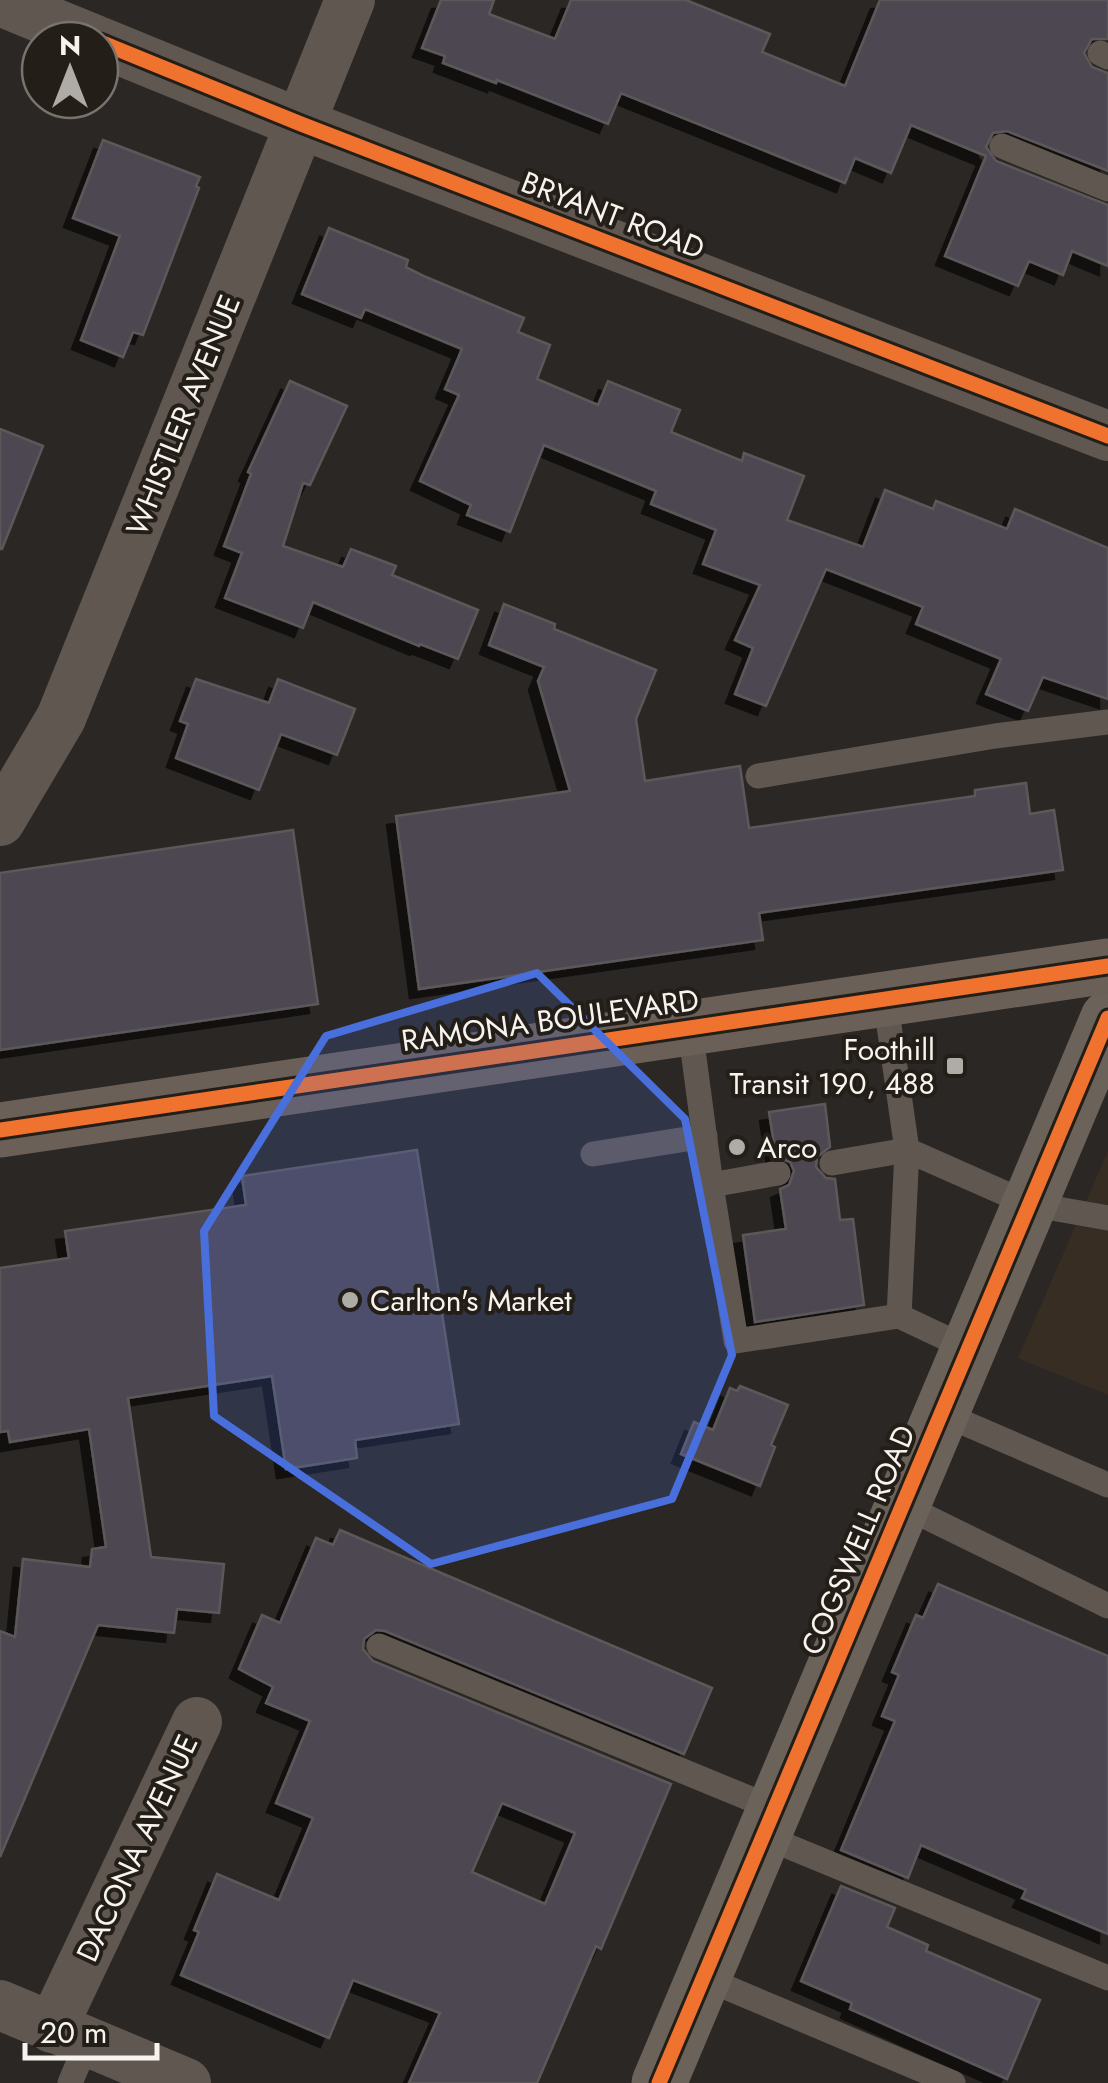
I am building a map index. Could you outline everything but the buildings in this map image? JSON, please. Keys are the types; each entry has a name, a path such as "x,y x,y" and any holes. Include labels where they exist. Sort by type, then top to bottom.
{"main road":[{"name":"RAMONA BOULEVARD","path":"0,1130 1108,966"}],"street":[{"name":"WHISTLER AVENUE","path":"0,822 61,718 350,0"},
{"name":"BRYANT ROAD","path":"0,2 45,20"},
{"name":"BRYANT ROAD","path":"120,50 301,124 1108,436"},
{"name":"COGSWELL ROAD","path":"659,2083 1108,1018"},
{"name":"DACONA AVENUE","path":"70,2051 198,1722"},
{"path":"0,2005 70,2051 186,2083"}],"lane":[{"path":"1002,146 1108,190"},
{"path":"758,776 995,736 1108,722"},
{"path":"885,998 907,1150 899,1316"},
{"path":"690,1028 736,1341 899,1316 968,1349"},
{"path":"593,1154 705,1136"},
{"path":"832,1163 907,1150 1030,1204 1108,1218"},
{"path":"711,1185 778,1173"},
{"path":"941,1413 1108,1485"},
{"path":"902,1505 1108,1606"},
{"path":"378,1646 1108,1978"},
{"path":"704,1978 953,2083"}],"highlighted area":[{"path":"537,973 685,1119 732,1355 672,1499 431,1564 214,1416 204,1231 326,1036"}],"shaded area":[{"path":"1108,1151 1108,1395 1018,1358"}],"cycle path":[{"path":"120,50 1108,436"},
{"path":"0,1130 1108,966"},
{"path":"659,2083 1108,1018"}],"place":[{"name":"Foothill Transit 190, 488","path":"955,1066"},
{"name":"Arco","path":"737,1147"},
{"name":"Carlton's Market","path":"350,1300"}]}
